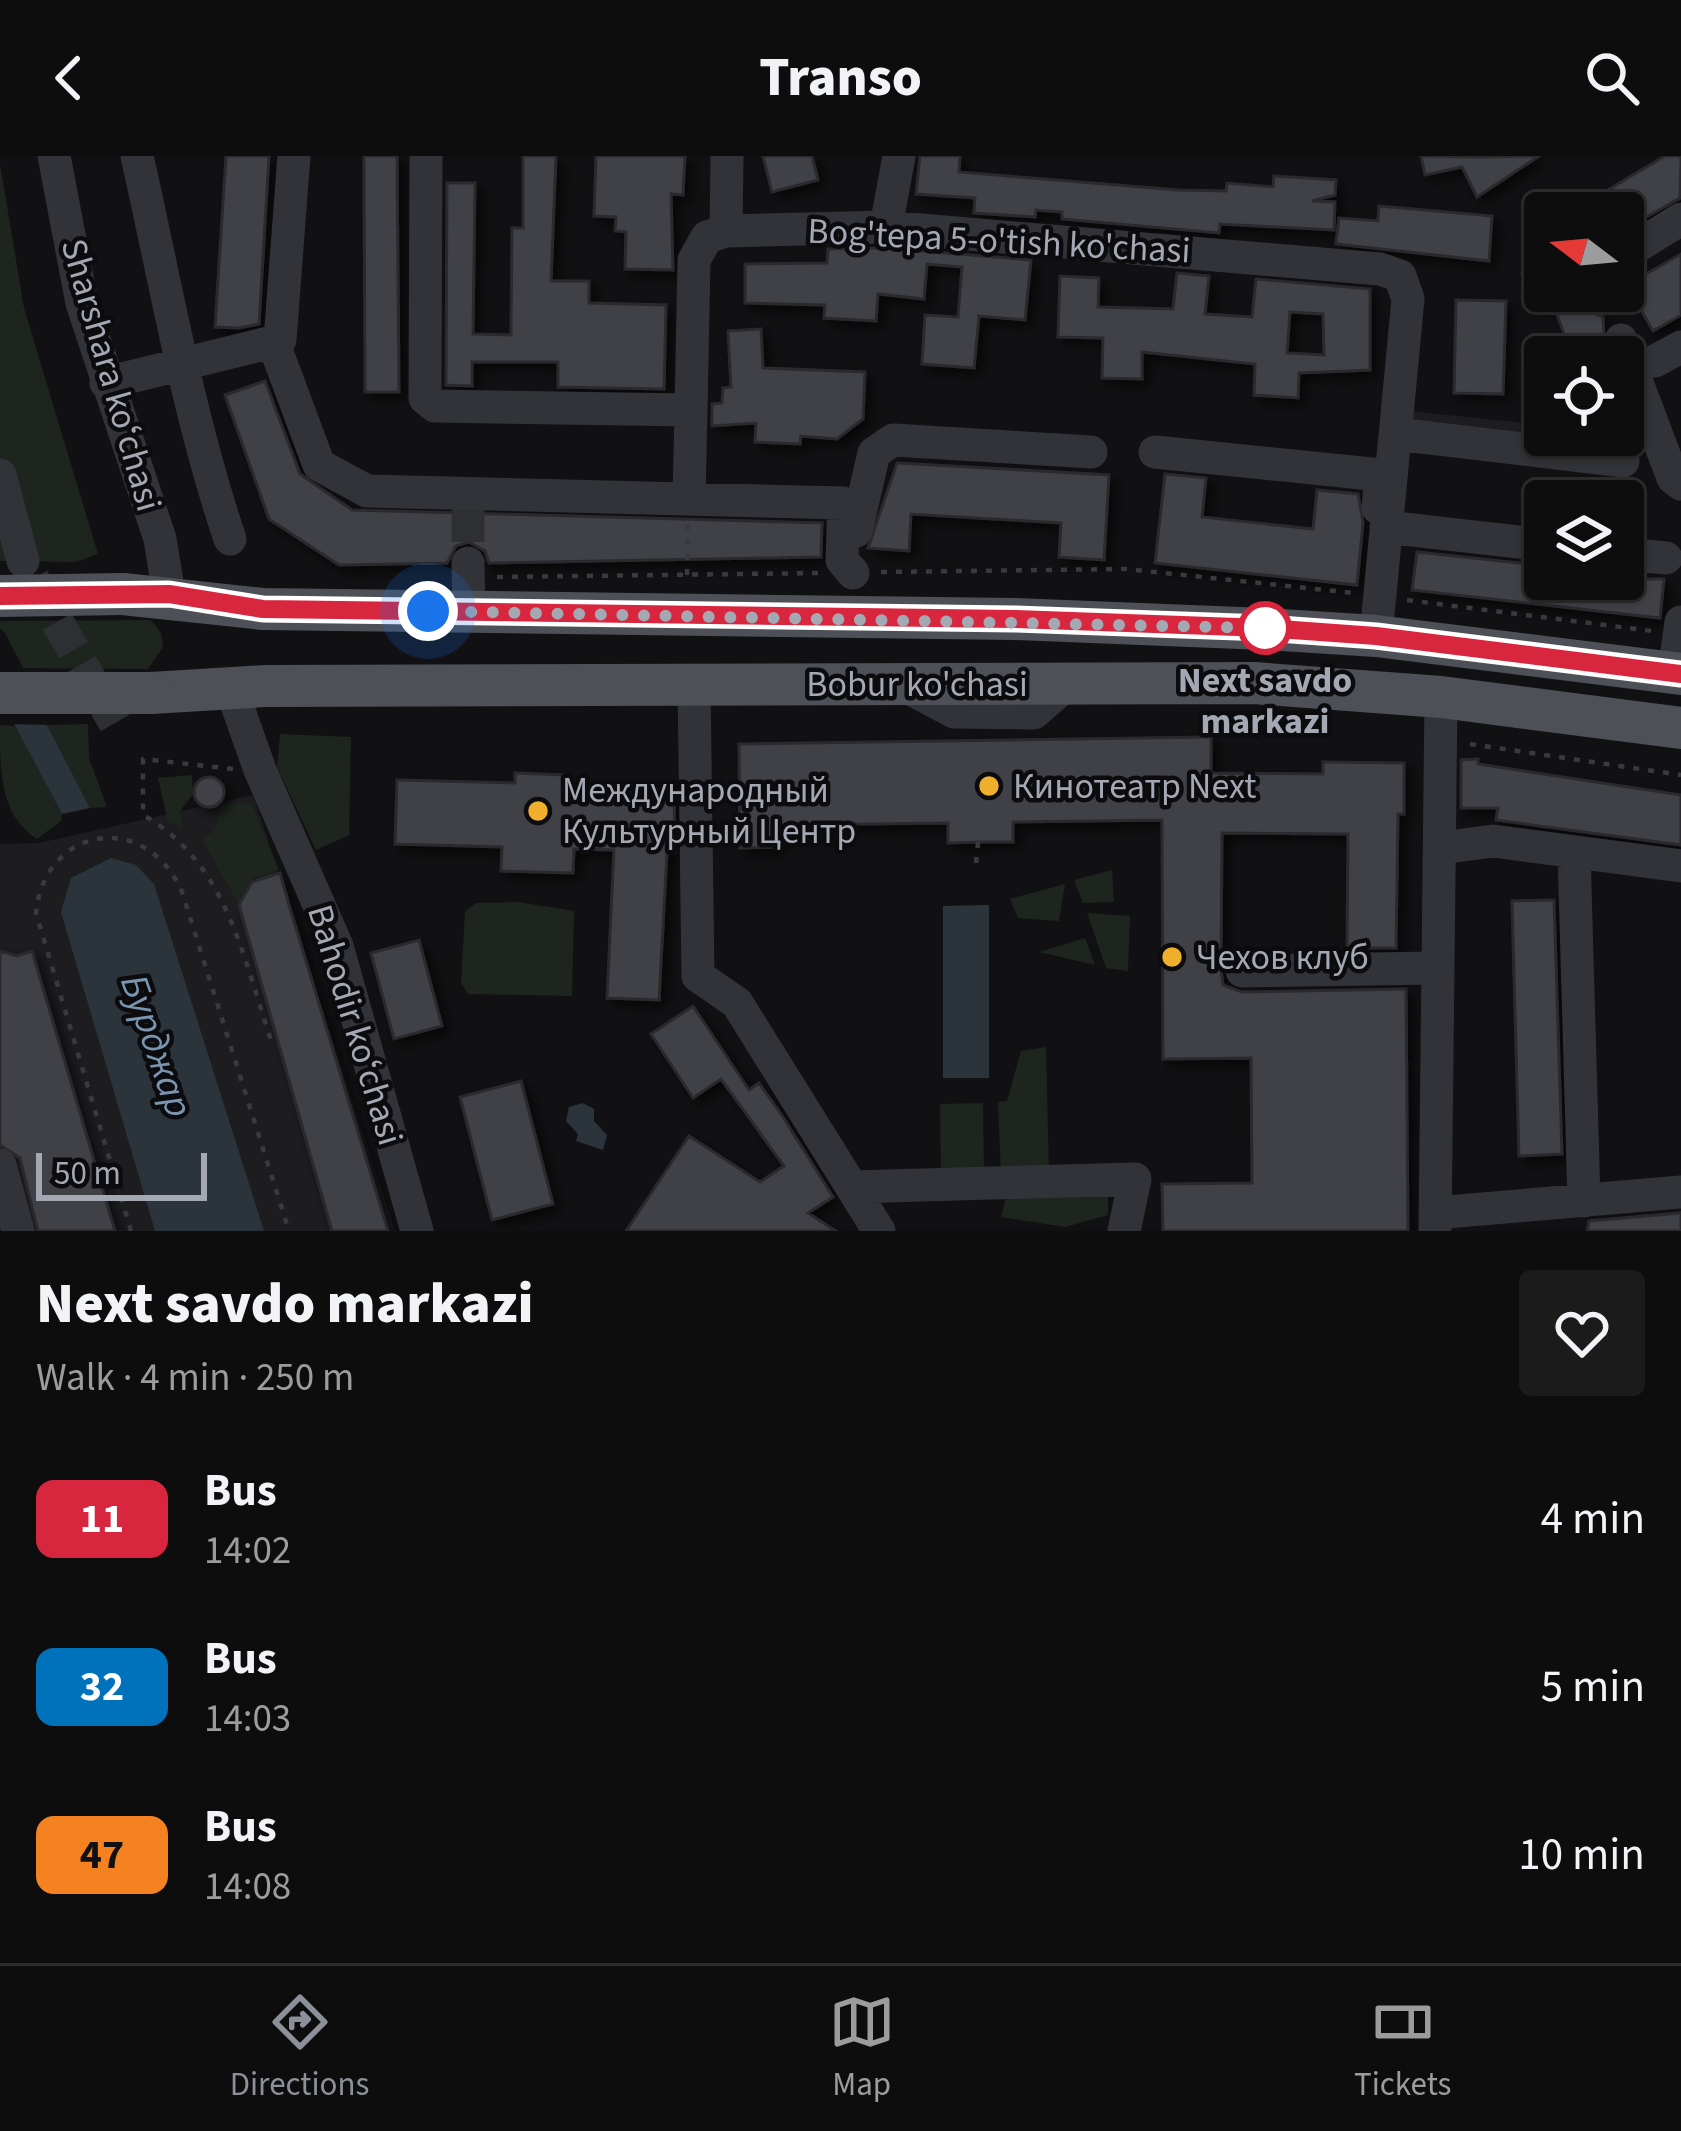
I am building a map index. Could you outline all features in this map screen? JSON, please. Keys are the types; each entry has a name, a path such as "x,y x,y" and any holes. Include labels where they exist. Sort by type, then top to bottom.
{"main road":[{"name":"Bobur ko'chasi","path":"12,579 169,594 263,609 1378,616 1677,674"},
{"path":"812,684 837,676 849,665 852,649 831,616"},
{"name":"Bobur ko'chasi","path":"0,693 1254,683 1441,697 1681,728"}],"street":[{"name":"Sharshara koʻchasi","path":"54,156 82,303 160,539 169,594"},
{"path":"137,156 185,362 195,437 230,539"},
{"path":"106,383 280,340 294,156"},
{"path":"426,156 425,398 435,406 691,410"},
{"path":"688,500 694,260 706,237 726,231 727,156"},
{"path":"886,226 899,156"},
{"path":"1644,242 1681,219"},
{"name":"Bog'tepa 5-o'tish ko'chasi","path":"726,231 886,226 1188,250 1380,269 1400,276 1408,299 1378,616"},
{"path":"278,356 319,465 367,491 468,501 844,503 842,560 853,573"},
{"path":"1644,401 1673,478 1681,484"},
{"path":"1396,434 1623,461"},
{"path":"831,616 853,573 858,504 874,453 893,440 1091,452"},
{"path":"1156,452 1381,475 1370,586 1378,616"},
{"path":"0,475 12,579"},
{"path":"1386,527 1524,543"},
{"path":"1644,556 1666,558"},
{"path":"468,563 469,612"},
{"path":"1677,674 1681,622"},
{"path":"694,685 698,976 737,1003 879,1231"},
{"name":"Bahodir koʻchasi","path":"231,688 260,770 338,946 417,1231"},
{"path":"1441,697 1441,848 1434,968 1435,1222 1681,1192"},
{"path":"1441,848 1493,841 1681,866"},
{"path":"1574,852 1584,1201"},
{"path":"1242,971 1434,968"},
{"path":"0,1165 18,1231"},
{"path":"854,1187 1135,1179 1124,1231"}],"path":[{"path":"687,575 688,500"},
{"path":"1441,740 1681,775"},
{"path":"260,770 143,759 143,814 185,844 219,889 273,1046"},
{"path":"131,1231 36,913 43,886 57,864 83,844 117,837 159,854 182,892 289,1231"},
{"path":"976,863 978,842"}],"shaded area":[{"path":"0,164 24,308 98,554 76,562 0,561"},
{"path":"1408,411 1524,423 1524,445 1404,432"},
{"path":"151,620 161,633 163,647 148,669 0,668 0,621"},
{"path":"88,724 89,758 107,807 90,808 46,725"},
{"path":"0,725 16,726 62,814 61,821 37,839 9,805 2,776"},
{"path":"280,734 351,737 349,835 316,850 277,767"},
{"path":"192,775 193,794 180,811 182,828 168,822 158,778"},
{"path":"253,795 395,1231 23,1231 0,1151 0,844 39,843"},
{"path":"252,805 279,870 252,878 238,903 202,839 215,830 221,806"},
{"path":"1112,870 1114,902 1083,903 1074,880"},
{"path":"1065,884 1059,921 1018,918 1010,899"},
{"path":"518,902 574,911 572,996 468,994 461,983 465,911 476,903"},
{"path":"1087,913 1130,916 1128,971 1106,968"},
{"path":"1085,938 1095,965 1039,952"},
{"path":"1046,1047 1049,1174 1001,1175 998,1102 1007,1101 1021,1051"},
{"path":"983,1103 984,1176 941,1177 940,1104"},
{"path":"1007,1193 1108,1194 1108,1215 1065,1227 1001,1217"}],"water":[{"path":"0,635 90,808 62,814 0,697"},
{"name":"Бурджар","path":"111,858 136,865 154,884 264,1231 155,1231 61,912 71,878"},
{"path":"989,905 989,1078 943,1078 943,906"},
{"path":"583,1103 594,1109 594,1121 607,1135 603,1150 576,1141 578,1134 566,1121 569,1107"}],"pier":[{"path":"0,629 53,725 8,724 0,710"}],"building":[{"path":"226,156 269,156 259,324 239,328 215,327"},
{"path":"364,156 397,156 399,392 365,392"},
{"path":"523,156 556,156 551,281 589,281 589,303 666,305 664,389 558,387 558,362 472,362 472,386 446,385 447,183 475,183 473,334 511,335 512,228 523,228"},
{"path":"596,156 685,156 683,195 671,194 673,270 625,269 626,232 615,231 616,217 594,216"},
{"path":"763,156 812,156 818,180 772,192"},
{"path":"920,156 960,156 959,172 1178,190 1226,191 1227,183 1273,187 1274,176 1336,180 1335,195 1312,201 1335,202 1334,230 1220,224 1219,233 1062,219 1062,212 1036,210 1035,217 974,213 975,198 916,194"},
{"path":"1421,156 1539,156 1477,197 1462,167 1425,175"},
{"path":"1665,156 1681,156 1680,198 1644,218 1644,192 1604,192"},
{"path":"1379,206 1492,216 1489,261 1336,244 1339,218 1378,221"},
{"path":"885,248 1031,260 1025,320 979,316 974,368 922,364 925,315 958,317 962,267 927,264 924,299 878,294 876,321 824,318 825,305 745,303 745,264 827,263 828,249"},
{"path":"1681,254 1681,315 1653,331 1642,312 1644,275"},
{"path":"1177,273 1209,276 1205,314 1252,317 1256,279 1370,289 1370,370 1299,373 1298,398 1254,395 1255,364 1142,352 1142,379 1102,378 1103,338 1058,337 1060,276 1099,278 1098,307 1173,309","holes":["1290,312 1323,314 1324,355 1287,353"]},
{"path":"1456,300 1506,301 1503,394 1454,393"},
{"path":"1556,312 1591,312 1603,317 1604,336 1565,336"},
{"path":"761,329 763,368 865,372 863,419 837,439 801,436 800,444 755,442 756,423 712,426 712,404 722,403 723,388 731,387 728,331"},
{"path":"265,381 300,474 352,510 822,523 821,557 489,563 485,551 469,542 456,546 447,563 339,565 269,519 225,395"},
{"path":"897,463 1109,475 1104,560 1059,557 1061,523 911,514 909,551 868,548"},
{"path":"1165,474 1206,478 1202,517 1313,529 1317,490 1358,494 1363,522 1357,585 1155,563"},
{"path":"1417,552 1524,564 1524,600 1644,600 1644,579 1664,579 1660,618 1412,590"},
{"path":"1211,737 1211,773 1323,774 1323,762 1404,763 1404,814 1398,814 1396,948 1347,948 1348,834 1222,833 1221,970 1223,985 1242,992 1406,989 1408,1231 1163,1231 1162,1184 1252,1183 1251,1058 1163,1059 1162,820 1013,822 1013,842 948,843 948,823 780,825 780,847 740,848 739,744"},
{"path":"1478,759 1478,764 1681,795 1681,845 1496,820 1498,808 1461,808 1461,760"},
{"path":"515,773 563,775 563,784 674,787 675,852 667,852 659,1000 607,998 614,850 574,849 573,873 501,871 502,847 395,844 397,780 515,783"},
{"path":"209,777 220,781 224,792 220,803 209,807 198,803 194,792 198,781"},
{"path":"280,873 388,1231 332,1231 239,905 252,882"},
{"path":"1554,900 1562,1154 1519,1156 1512,901"},
{"path":"419,940 442,1026 394,1039 371,953"},
{"path":"0,951 17,956 32,951 115,1231 38,1231 20,1158 0,1145"},
{"path":"693,1006 749,1090 759,1083 783,1117 833,1197 808,1213 836,1231 626,1231 689,1136 760,1182 784,1166 721,1079 693,1098 651,1034"},
{"path":"521,1081 553,1204 492,1220 460,1097"},
{"path":"1681,1213 1681,1231 1587,1231 1589,1221"}],"tunnel":[{"path":"468,509 468,563"},
{"path":"33,579 115,723"}],"bus line":[{"name":"11","path":"0,596 169,594 263,609 1015,619 1265,628 1376,636 1681,674"}],"place":[{"name":"Next savdo markazi","path":"1265,628"},
{"name":"Кинотеатр Next","path":"989,786"},
{"name":"Международный Культурный Центр","path":"538,811"},
{"name":"Чехов клуб","path":"1172,957"}],"route":[{"path":"428,611 1015,619 1265,628"}]}
